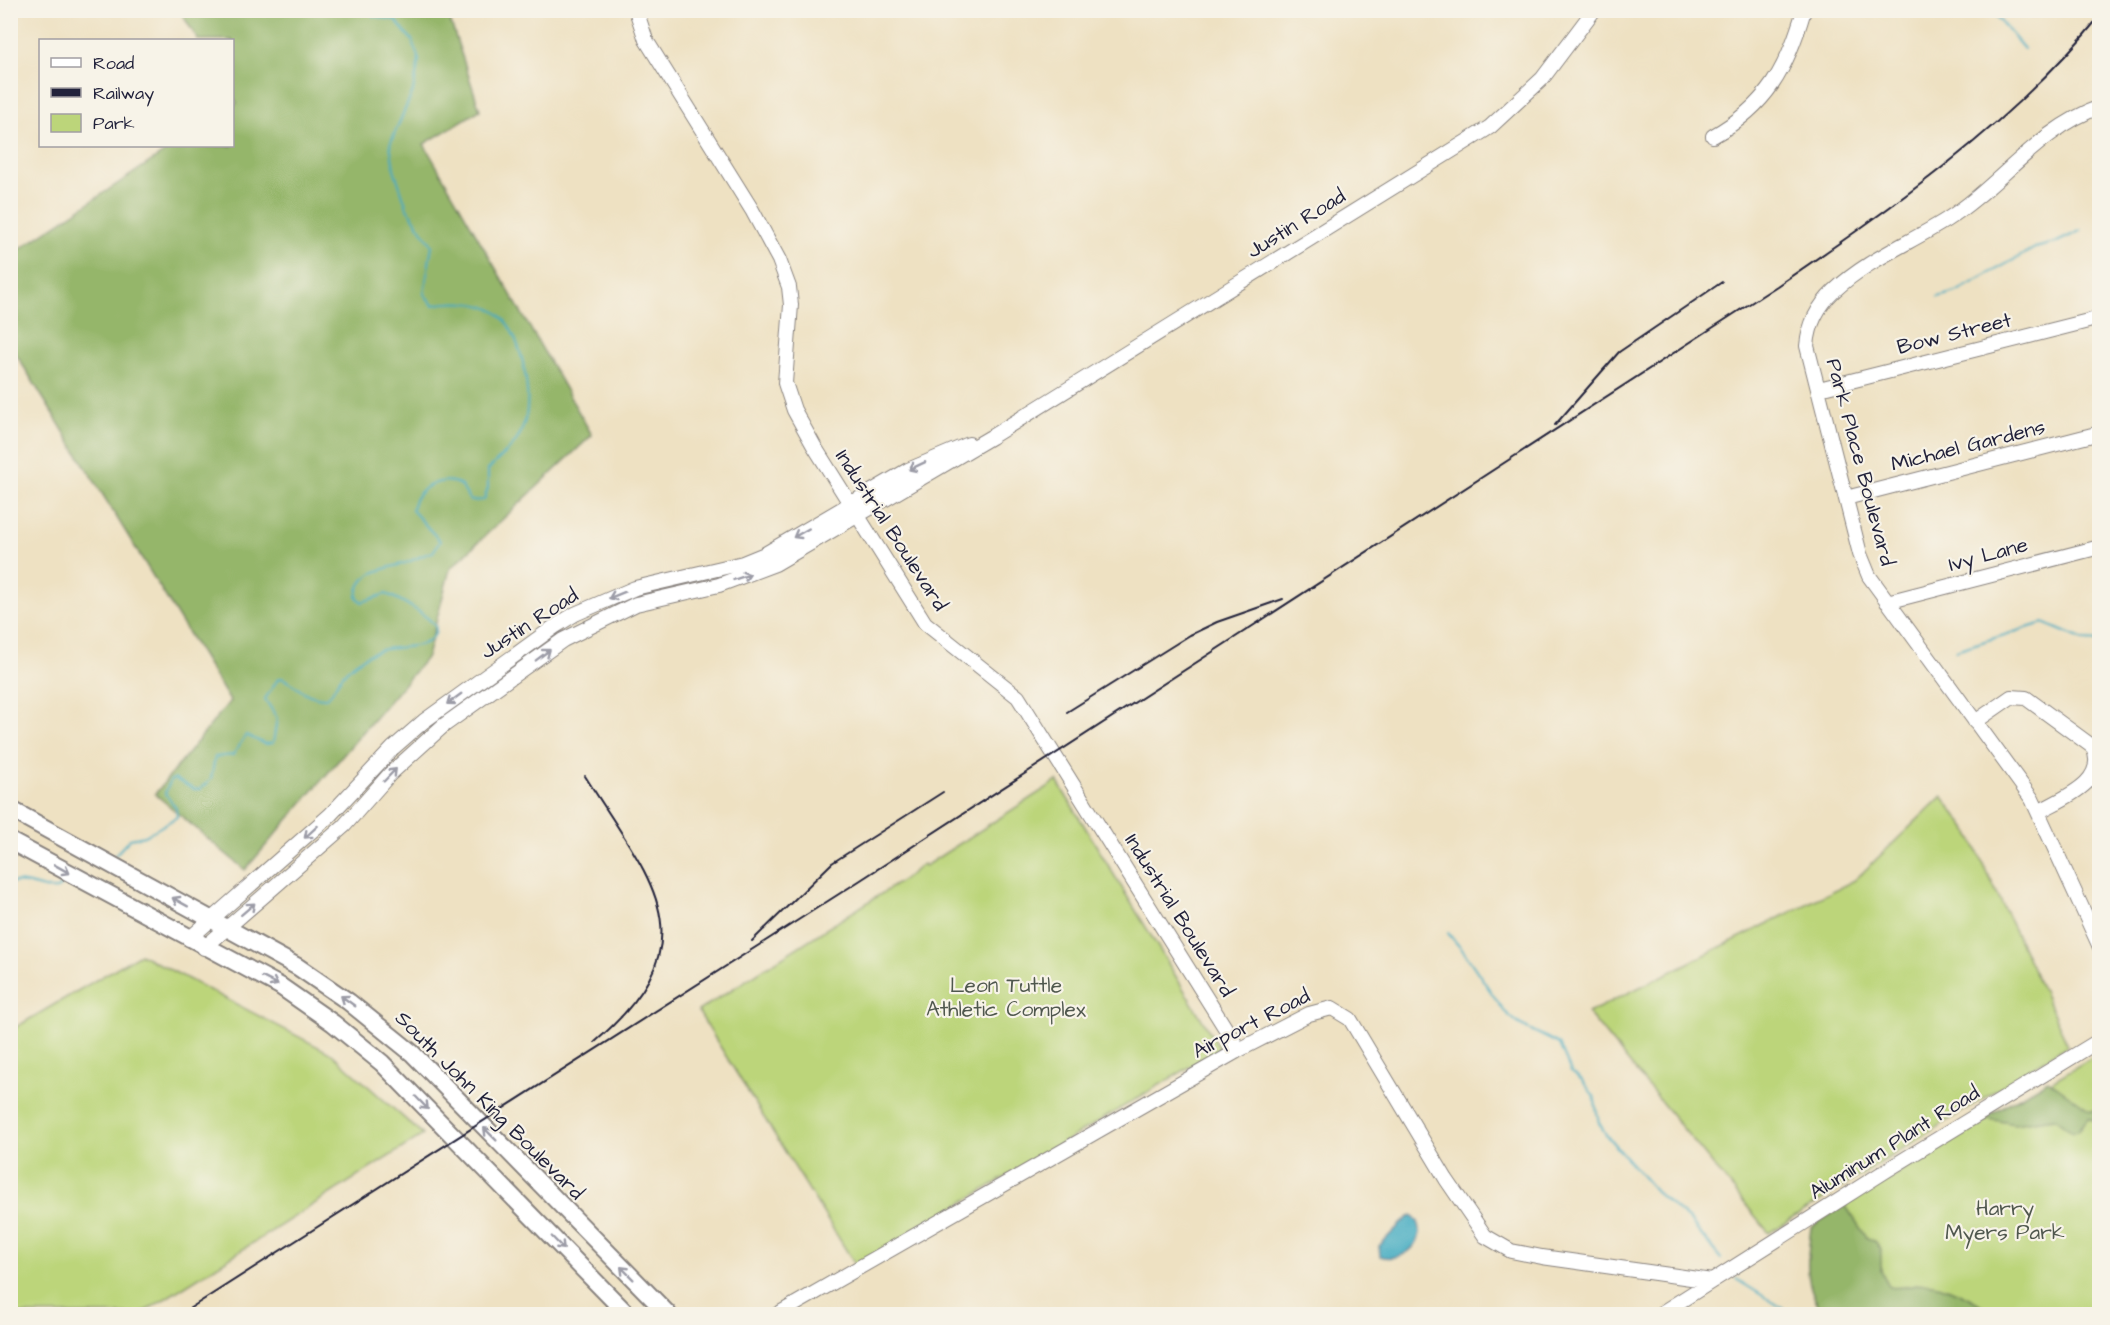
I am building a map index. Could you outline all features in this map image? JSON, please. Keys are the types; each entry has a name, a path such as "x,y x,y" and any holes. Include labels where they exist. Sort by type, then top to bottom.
{"main road":[{"name":"South John King Boulevard","path":"10,809 298,968 349,1002 412,1053 668,1314"},
{"path":"10,841 204,948 280,986 382,1063 627,1314"}],"street":[{"name":"Industrial Boulevard","path":"636,10 646,40 752,210 779,260 789,287 791,305 785,383 794,410 925,623 1018,697 1239,1050"},
{"name":"Justin Road","path":"189,939 219,924 344,826 390,774 443,726 563,640 636,604 719,585 776,564 991,437 1490,127 1542,79 1594,10"},
{"path":"1713,136 1747,115 1781,74 1804,10"},
{"name":"Park Place Boulevard","path":"2100,107 2067,124 1946,220 1891,250 1833,292 1818,309 1808,328 1807,346 1860,554 1869,576 2038,812 2100,946"},
{"name":"Bow Street","path":"1819,389 2100,318"},
{"name":"Michael Gardens","path":"1846,498 2100,433"},
{"name":"Justin Road","path":"204,948 219,924 330,815 393,748 424,721 554,627 575,614 635,588 715,570 765,554 908,470 958,447 991,437"},
{"name":"Ivy Lane","path":"1887,603 2100,547"},
{"path":"715,570 719,585"},
{"path":"1975,722 2011,698 2026,698 2090,742 2097,757 2098,768 2089,781 2038,812"},
{"name":"Airport Road","path":"778,1314 1239,1050 1309,1014 1332,1008 1350,1019 1446,1179 1485,1236 1511,1251 1712,1281"},
{"name":"Aluminum Plant Road","path":"1660,1314 2100,1040"}],"green space":[{"path":"180,11 447,11 480,110 424,144 592,435 450,569 427,657 245,870 155,794 230,701 11,346 11,255 173,147 234,147 234,105 237,103 234,98 234,39 197,39"},
{"name":"Leon Tuttle Athletic Complex","path":"1057,781 1220,1049 856,1266 698,1011 906,878 923,864 925,866"},
{"path":"1942,796 1968,831 2068,1045 1769,1233 1588,1013 1855,880"},
{"path":"140,954 332,1054 423,1135 141,1314 11,1314 11,1030"},
{"name":"Harry Myers Park","path":"2099,1053 2099,1314 1857,1314 1844,1206"},
{"path":"2048,1080 2090,1110 2099,1110 2099,1122 2088,1118 2078,1131 2073,1132 2054,1118 2014,1124 1984,1118"},
{"path":"1845,1205 1867,1238 1876,1242 1881,1250 1881,1270 1889,1287 1939,1285 1992,1312 2002,1311 2004,1314 1821,1314 1808,1273 1811,1227"}],"water":[{"path":"1412,1215 1418,1222 1420,1230 1415,1245 1400,1256 1391,1258 1380,1256 1379,1246"}],"waterway":[{"path":"115,855 130,839 145,836 177,817 176,808 165,793 171,780 175,779 194,789 201,789 211,779 215,757 233,755 246,735 265,744 273,743 277,718 265,699 278,679 282,678 313,696 326,698 347,670 363,658 380,650 422,644 434,636 436,628 421,613 386,594 362,602 357,597 358,589 371,574 433,552 440,541 412,510 418,495 437,483 453,482 461,485 470,501 484,500 488,488 488,470 519,437 525,420 527,394 523,362 505,321 489,308 474,304 433,305 424,294 432,245 407,208 394,169 390,144 413,91 419,60 412,40 395,20 373,16 370,10"},
{"path":"1991,10 2024,49"},
{"path":"1938,297 1956,292 2035,248 2055,243 2082,230"},
{"path":"1956,650 2043,623 2084,640 2100,641"},
{"path":"10,883 16,882 51,889 57,889 63,883"},
{"path":"1448,933 1464,952 1504,1011 1519,1024 1559,1044 1571,1072 1581,1079 1594,1096 1599,1123 1607,1136 1656,1192 1689,1220 1721,1259"},
{"path":"1736,1279 1792,1314"}],"railway":[{"path":"181,1314 853,885 1777,286 1864,226 1989,129 2065,56 2100,16"},
{"path":"1555,425 1619,352 1722,282"},
{"path":"1067,712 1190,635 1217,622 1283,599"},
{"path":"585,776 631,848 648,880 659,911 661,941 652,972 631,1006 595,1042"},
{"path":"752,941 832,863 943,792"}]}
